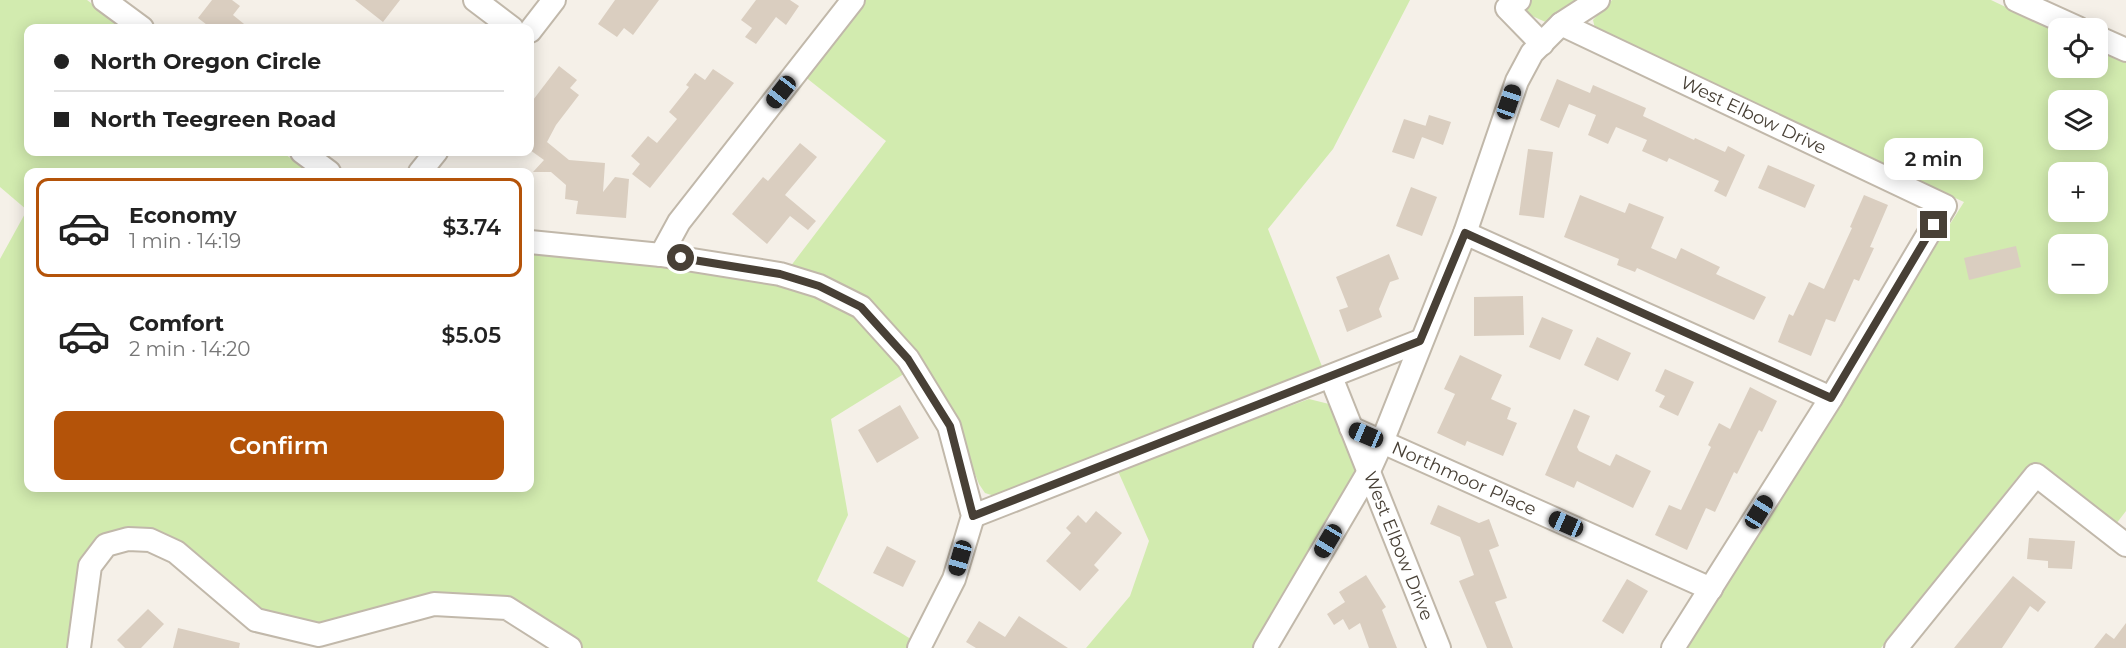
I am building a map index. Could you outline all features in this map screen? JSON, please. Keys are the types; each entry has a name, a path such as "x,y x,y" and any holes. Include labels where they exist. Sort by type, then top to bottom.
{"street":[{"path":"104,0 137,24"},
{"path":"475,0 507,24"},
{"path":"534,26 554,0"},
{"path":"1264,648 1368,473 1382,442 1420,341 1465,233 1517,81 1532,53 1561,24 1598,0"},
{"path":"2016,0 2056,18"},
{"path":"661,255 679,222 846,2"},
{"path":"1507,3 1542,44"},
{"name":"West Elbow Drive","path":"1561,24 1945,206 1831,398"},
{"path":"2108,42 2126,50"},
{"path":"307,156 324,168"},
{"path":"423,168 433,156"},
{"path":"1465,233 1831,398 1673,648"},
{"path":"534,242 661,255 780,274 819,286 861,307 908,359 950,426 973,516 954,579 919,648"},
{"path":"973,516 1420,341"},
{"name":"West Elbow Drive","path":"1331,377 1439,648"},
{"name":"Northmoor Place","path":"1351,428 1711,589"},
{"path":"1896,648 2036,475 2126,545"},
{"path":"79,648 90,566 106,545 128,539 150,540 176,552 256,620 318,642 434,604 507,608 543,639 570,648"}],"green space":[{"path":"0,0 87,0 119,24 24,24 24,156 288,156 304,168 24,168 24,207 0,187"},
{"path":"864,0 1410,0 1333,149 1268,229 1325,374 1001,498 985,493 965,449 917,364 790,267 886,141 804,76"},
{"path":"1497,0 1585,0 1552,25"},
{"path":"1612,0 1991,0 2048,27 2048,78 2108,78 2108,54 2126,60 2126,511 2116,524 2027,472 2017,478 1881,648 1680,648 1964,202 1602,38 1596,33 1593,20"},
{"path":"24,215 24,492 534,492 534,250 753,277 799,286 847,311 880,340 907,372 831,419 848,515 817,581 914,641 911,648 582,648 517,608 481,594 433,597 332,623 284,620 248,604 177,545 107,539 72,648 0,648 0,259"},
{"path":"1309,399 1333,405 1358,475 1258,648 1086,648 1130,596 1149,541 1117,469"}],"building":[{"path":"212,0 232,0 240,6 233,15 244,24 206,24 198,18"},
{"path":"355,0 400,0 383,22"},
{"path":"615,0 659,0 633,35 624,28 617,37 598,24"},
{"path":"756,0 790,0 799,6 786,25 776,17 756,44 745,37 752,28 741,20"},
{"path":"559,66 577,80 570,88 579,95 556,125 547,142 569,160 605,163 603,192 615,177 629,179 626,218 576,214 578,201 565,199 566,185 551,172 534,172 544,160 534,153 534,99"},
{"path":"713,69 734,83 650,188 632,174 640,164 631,156 648,136 657,143 677,119 669,112 689,87 686,85 695,73 705,80"},
{"path":"1557,79 1590,93 1593,85 1646,108 1643,116 1694,140 1695,138 1725,152 1728,146 1745,155 1726,197 1714,191 1719,181 1669,158 1667,162 1642,151 1647,140 1616,127 1608,144 1588,135 1596,115 1569,104 1559,128 1540,120"},
{"path":"1429,115 1451,122 1443,145 1422,137"},
{"path":"1404,119 1426,126 1414,159 1392,152"},
{"path":"800,143 817,157 785,195 816,221 808,230 790,216 767,244 732,214 763,177 768,181"},
{"path":"1528,149 1553,152 1544,218 1519,215"},
{"path":"1768,165 1815,185 1805,208 1758,188"},
{"path":"1411,187 1437,197 1422,236 1396,226"},
{"path":"1580,195 1625,213 1629,203 1664,217 1651,248 1676,259 1681,248 1720,267 1716,274 1766,297 1754,320 1637,268 1635,272 1617,265 1619,259 1564,237"},
{"path":"1864,195 1888,205 1870,247 1874,248 1859,281 1854,279 1835,322 1826,319 1811,356 1778,342 1789,314 1793,316 1809,282 1824,289 1852,228 1850,227"},
{"path":"2016,246 2021,267 1969,280 1964,258"},
{"path":"1389,254 1399,279 1390,282 1379,309 1382,317 1347,332 1339,310 1348,307 1336,277"},
{"path":"1523,296 1524,335 1474,336 1474,297"},
{"path":"1542,317 1573,330 1560,360 1529,347"},
{"path":"1597,337 1631,353 1618,381 1584,365"},
{"path":"1460,355 1502,375 1491,399 1511,408 1507,419 1517,423 1503,456 1467,441 1465,446 1437,433 1455,394 1444,389"},
{"path":"1665,369 1694,382 1678,416 1659,407 1665,396 1655,391"},
{"path":"1750,387 1777,401 1762,432 1759,430 1737,474 1734,472 1715,512 1706,508 1687,550 1655,535 1669,505 1681,510 1711,447 1708,445 1719,423 1730,429"},
{"path":"900,405 919,438 877,463 858,430"},
{"path":"1574,409 1590,416 1577,447 1579,451 1610,466 1616,454 1651,471 1633,508 1577,481 1574,488 1545,475"},
{"path":"1438,505 1479,523 1489,519 1499,546 1489,550 1507,598 1495,602 1513,648 1487,648 1459,581 1474,575 1460,537 1430,524"},
{"path":"1096,511 1122,533 1094,565 1099,570 1080,591 1046,561 1071,533 1066,528 1078,515 1086,523"},
{"path":"2029,538 2075,541 2072,569 2048,568 2048,561 2027,559"},
{"path":"887,546 916,561 903,587 873,573"},
{"path":"1366,575 1386,607 1382,610 1397,648 1369,648 1360,623 1349,630 1343,619 1334,625 1327,614 1345,602 1339,592"},
{"path":"2013,576 2046,602 2038,612 2030,606 2002,648 1954,648"},
{"path":"1627,579 1648,591 1623,634 1602,621"},
{"path":"148,609 164,624 141,648 125,648 117,640"},
{"path":"1019,616 1068,648 976,648 966,642 979,621 1005,637"},
{"path":"2126,623 2126,648 2094,648 2106,633 2114,639"},
{"path":"178,628 240,643 239,648 173,648"}],"route":[{"path":"681,258 780,274 819,286 861,307 908,359 950,426 973,516 1420,341 1465,233 1831,398 1934,225"}]}
